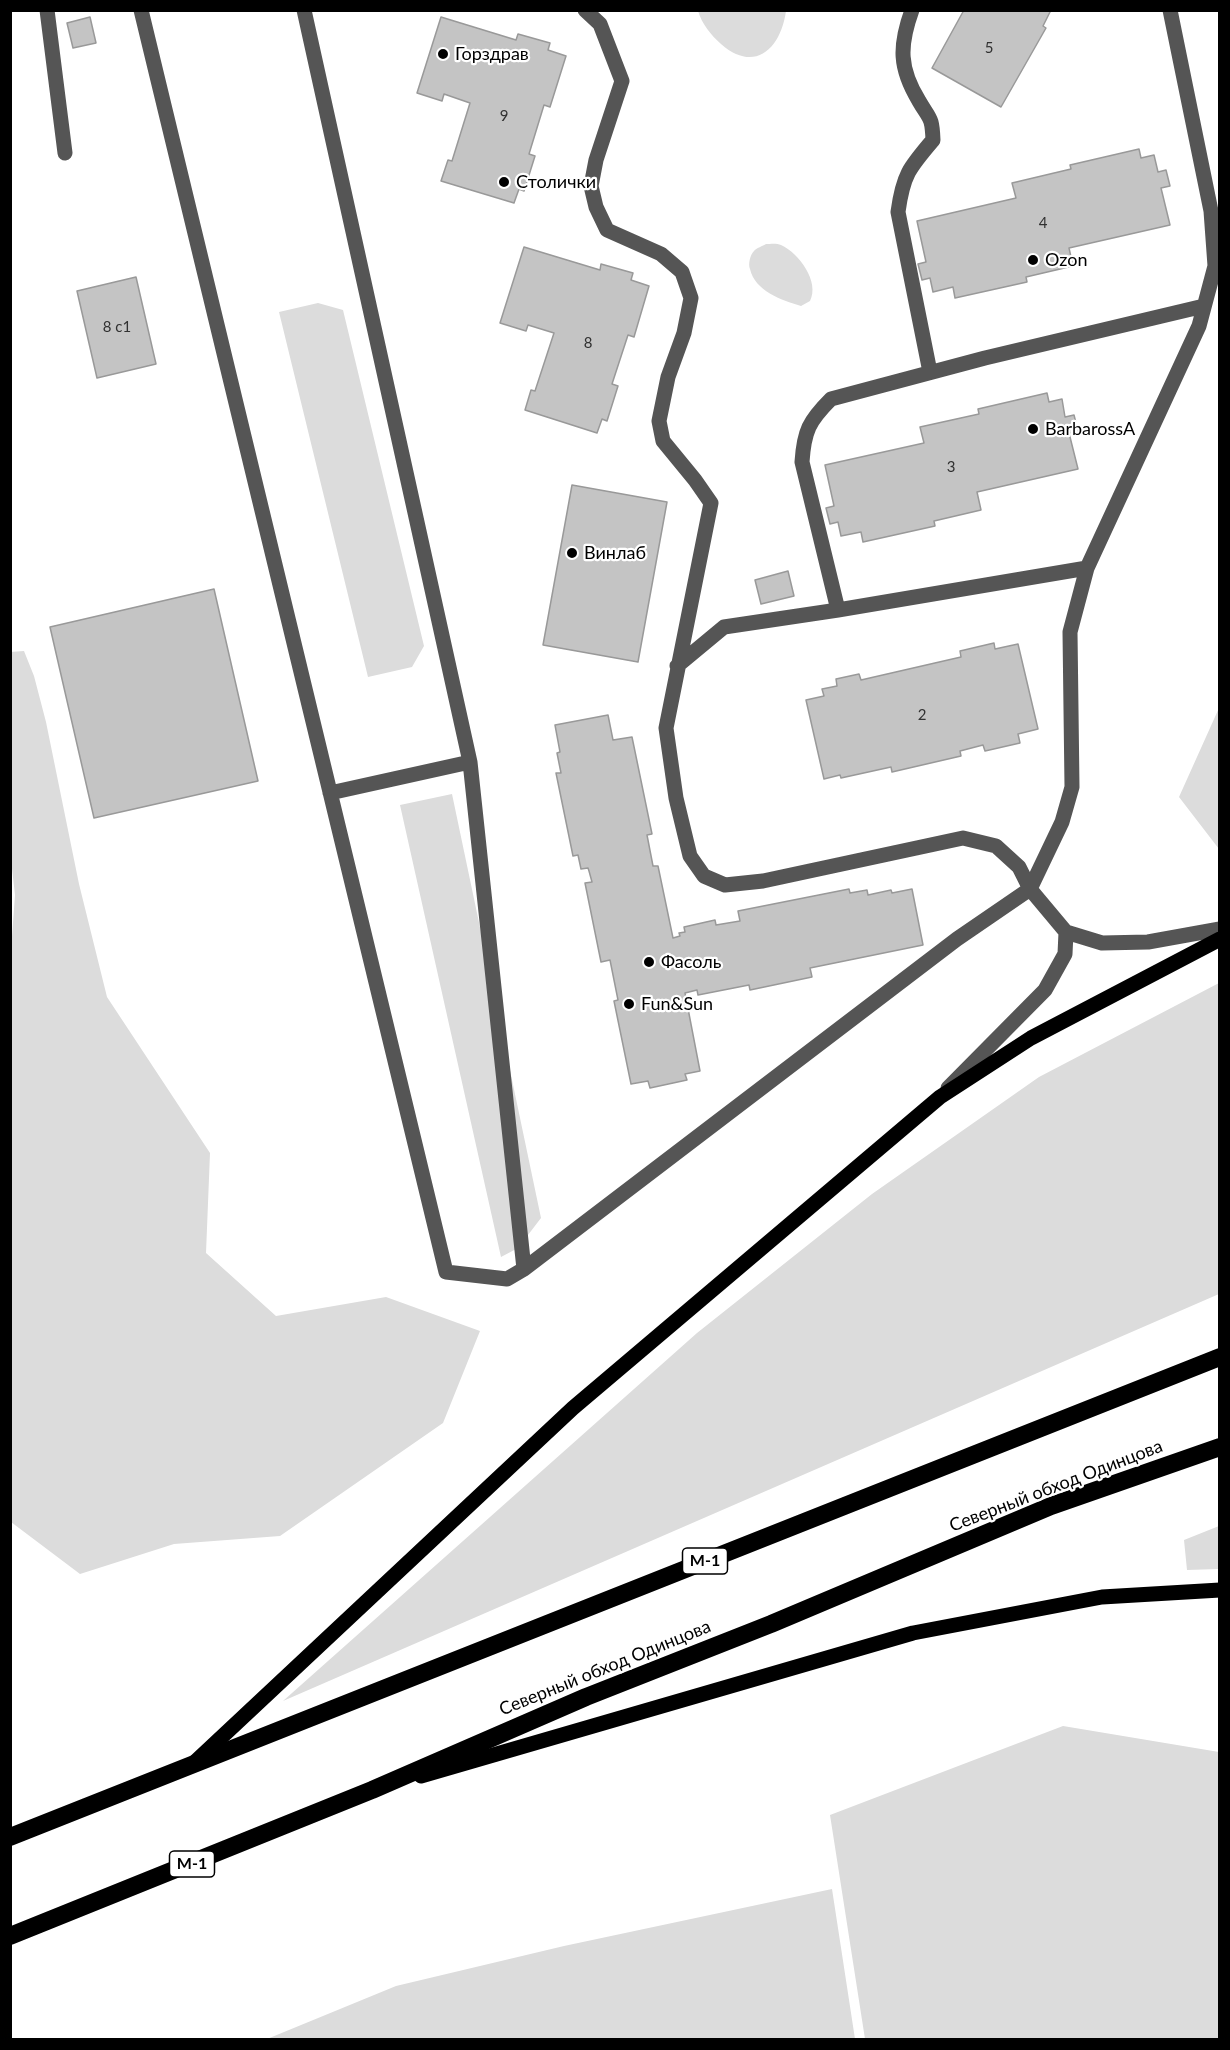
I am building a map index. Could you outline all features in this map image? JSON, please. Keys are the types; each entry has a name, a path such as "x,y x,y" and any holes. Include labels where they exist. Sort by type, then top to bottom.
{"highway":[{"name":"М-1","path":"10,1837 1220,1357"},
{"name":"Северный обход Одинцова","path":"10,1936 372,1790 586,1697 771,1624 1052,1506 1220,1447"}],"main road":[{"name":"М-1","path":"191,1766 573,1408 940,1097 1031,1038 1220,939"},
{"name":"М-1","path":"372,1790 913,1633 1102,1597 1220,1590"}],"street":[{"path":"47,10 65,153"},
{"path":"141,10 446,1272 507,1279 524,1269 957,939 1030,890 1062,822 1072,787 1070,632 1087,568 1198,326 1215,266 1211,211 1170,10"},
{"path":"304,10 470,762 524,1269"},
{"path":"585,10 600,24 622,81 596,160 591,186 596,207 606,230 661,254 682,272 692,298 684,333 668,377 659,421 663,441 711,503 666,728 669,760 690,856 704,876 725,885 763,881 963,838 996,846 1019,867 1030,890 1066,932 1102,943 1148,942 1220,929"},
{"path":"912,10 903,34 903,67 919,101 932,120 933,140 911,165 901,187 898,212 930,372"},
{"path":"838,610 801,462 803,440 814,416 831,399 930,372 1204,306"},
{"path":"677,666 724,627 1087,568"},
{"path":"330,793 470,762"},
{"path":"940,1097 1045,990 1065,954 1066,932"}],"shaded area":[{"path":"698,10 786,11 779,36 772,46 764,53 745,57 733,53 717,41 704,25"},
{"path":"766,244 781,245 801,261 812,285 810,301 801,306 793,304 770,294 757,283 749,265 751,255"},
{"path":"318,303 343,310 424,646 412,667 368,677 279,312"},
{"path":"24,651 34,676 46,722 79,884 107,997 210,1153 206,1253 276,1316 386,1297 480,1331 443,1423 280,1536 174,1544 80,1574 11,1522 10,964 15,895 10,851 10,652"},
{"path":"1219,708 1219,849 1179,797"},
{"path":"452,794 541,1218 518,1248 501,1257 400,805"},
{"path":"1219,983 1219,1294 283,1701 697,1333 872,1194 1039,1077"},
{"path":"1219,1526 1219,1569 1187,1570 1184,1540"},
{"path":"1063,1726 1219,1752 1219,2039 865,2039 830,1815"},
{"path":"832,1889 855,2039 267,2039 396,1986 564,1946"}],"building":[{"path":"964,10 1051,10 1043,26 1046,28 1001,107 932,68"},
{"path":"90,17 96,43 73,48 67,23"},
{"path":"441,17 516,40 518,34 550,43 548,50 566,56 550,107 544,105 529,154 535,156 524,191 519,189 514,203 441,181 448,160 452,161 470,103 444,94 442,101 417,93"},
{"path":"1139,149 1141,158 1154,155 1158,172 1166,170 1170,186 1161,188 1170,225 1069,248 1073,266 1026,277 1027,282 955,298 953,287 933,292 930,278 922,280 918,264 926,262 917,221 1016,198 1012,183 1071,169 1070,165"},
{"path":"524,247 600,270 601,264 633,273 631,280 649,286 634,337 628,335 612,384 618,386 607,421 602,419 597,433 525,410 531,390 535,391 554,333 528,325 526,331 500,323"},
{"path":"136,277 156,364 97,378 77,291"},
{"path":"1047,393 1049,402 1062,399 1065,417 1074,415 1078,431 1069,433 1078,469 977,492 981,510 934,521 935,526 863,542 861,532 841,536 838,522 830,524 826,508 834,506 825,465 924,443 920,427 979,414 978,409"},
{"path":"572,485 667,502 638,662 543,645"},
{"path":"788,571 794,596 761,604 755,580"},
{"path":"214,589 258,781 94,818 50,627"},
{"path":"994,643 995,649 1018,644 1038,729 1018,734 1020,743 985,751 983,745 960,751 961,756 892,772 891,767 841,778 840,775 824,779 806,700 824,696 822,689 837,686 836,679 859,674 861,680 961,657 960,651"},
{"path":"608,715 613,740 632,737 652,834 647,835 653,866 658,866 673,938 685,932 684,927 715,920 716,925 740,921 738,911 849,889 850,893 867,890 868,895 891,890 892,893 912,889 923,945 810,968 812,977 750,990 749,985 698,995 697,990 685,993 700,1071 685,1074 687,1080 650,1088 648,1081 631,1084 614,1001 618,1000 610,960 601,962 585,883 592,882 588,868 581,869 578,855 573,856 556,773 561,773 555,725"}],"place":[{"name":"Горздрав","path":"443,54"},
{"name":"Столички","path":"504,182"},
{"name":"Ozon","path":"1033,260"},
{"name":"BarbarossA","path":"1033,429"},
{"name":"Винлаб","path":"572,553"},
{"name":"Фасоль","path":"649,962"},
{"name":"Fun&Sun","path":"629,1004"}]}
